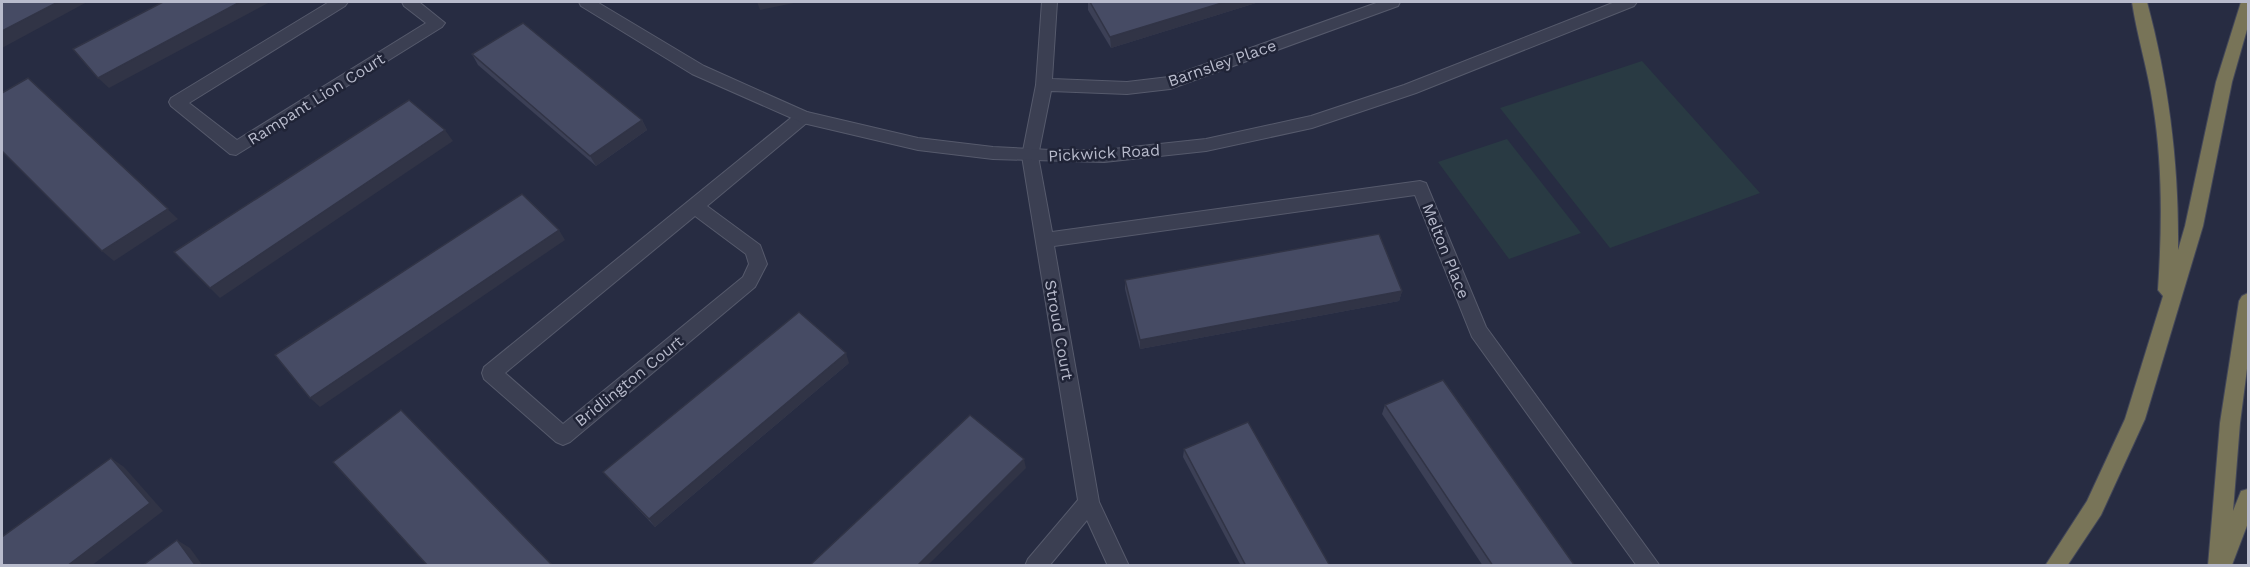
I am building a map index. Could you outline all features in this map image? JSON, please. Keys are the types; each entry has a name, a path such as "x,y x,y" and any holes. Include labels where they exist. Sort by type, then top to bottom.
{"highway":[{"path":"2139,2 2155,59 2166,125 2169,219 2165,320"},
{"path":"2055,566 2094,508 2135,420 2194,226 2224,82 2238,29 2248,2"},
{"path":"2220,566 2230,423 2248,301"},
{"path":"2220,566 2248,498"}],"street":[{"name":"Rampant Lion Court","path":"340,2 177,102 236,148 437,23 409,2"},
{"name":"Pickwick Road","path":"586,2 699,70 803,117 918,144 1030,156 1104,156 1206,145 1312,122 1410,89 1629,2"},
{"name":"Stroud Court","path":"1049,2 1044,84 1030,156 1089,503 1119,566"},
{"name":"Barnsley Place","path":"1044,84 1127,88 1170,83 1393,2"},
{"name":"Bridlington Court","path":"694,206 754,250 758,264 749,282 563,436 491,373 694,206 803,117"},
{"name":"Melton Place","path":"1043,240 1420,188 1479,331 1650,566"},
{"path":"1035,566 1089,503"}],"shaded area":[{"path":"1642,61 1760,193 1610,248 1500,108"},
{"path":"1507,139 1581,233 1509,259 1438,162"}],"building":[{"path":"2,2 58,2 2,31"},
{"path":"163,2 240,2 98,78 73,49"},
{"path":"1090,2 1225,2 1110,37"},
{"path":"523,23 642,120 590,156 472,54"},
{"path":"28,78 168,209 102,251 2,151 2,93"},
{"path":"409,100 445,130 210,288 174,252"},
{"path":"522,194 559,230 310,398 275,355"},
{"path":"1379,234 1402,291 1140,340 1125,280"},
{"path":"799,312 846,353 649,519 603,472"},
{"path":"1443,380 1575,566 1493,566 1385,405"},
{"path":"401,410 553,566 428,566 333,462"},
{"path":"970,415 1024,459 917,566 809,566"},
{"path":"1248,422 1330,566 1246,566 1184,449"},
{"path":"111,458 150,503 67,566 2,566 2,537"},
{"path":"177,540 196,566 142,566"}]}
